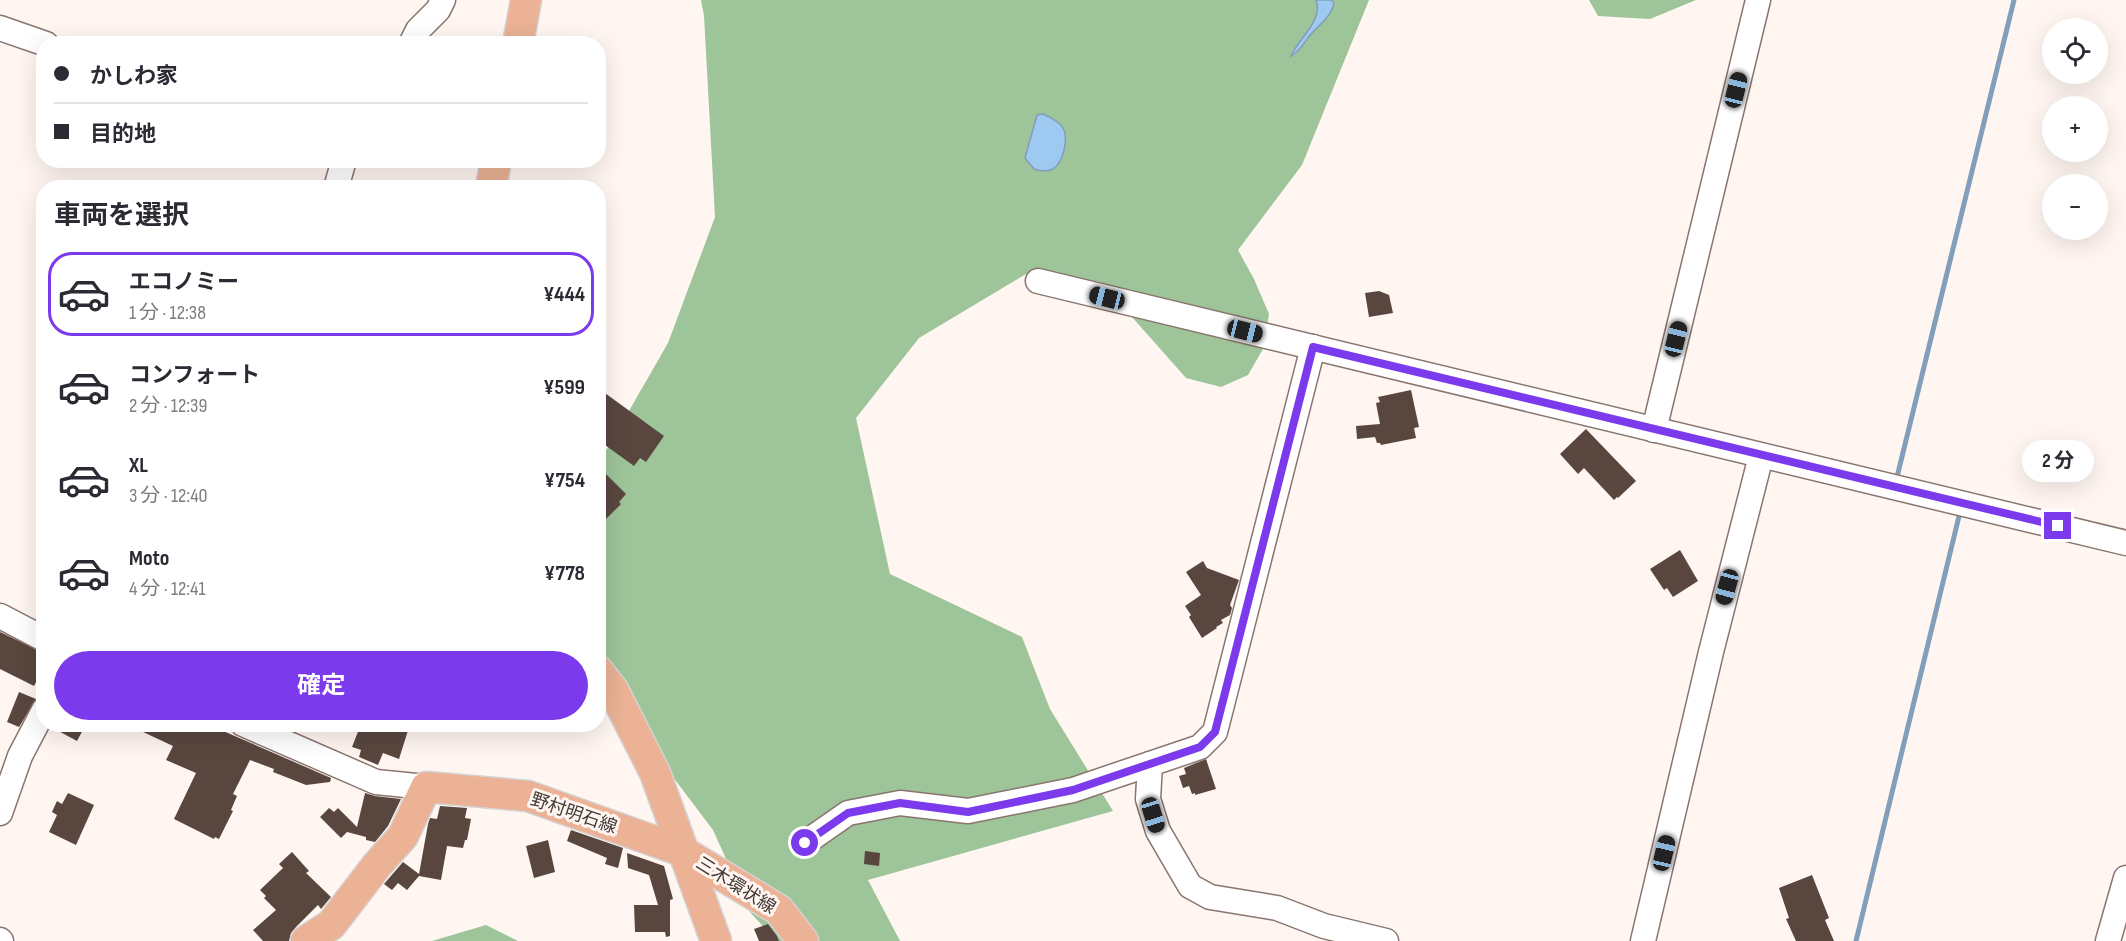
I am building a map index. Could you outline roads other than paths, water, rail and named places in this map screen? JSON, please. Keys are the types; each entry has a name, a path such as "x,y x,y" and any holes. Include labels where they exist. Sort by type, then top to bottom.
{"main road":[{"path":"519,36 526,0"},
{"path":"606,681 613,690 655,773 682,851"},
{"path":"306,941 331,925 377,865 404,836 426,788"},
{"name":"野村明石線","path":"426,788 528,796 682,851"},
{"name":"三木環状線","path":"682,851 716,941"},
{"name":"三木環状線","path":"682,851 779,910 803,941"}],"street":[{"path":"415,36 438,10 443,0"},
{"path":"1654,430 1758,0"},
{"path":"0,28 36,41"},
{"path":"1038,281 2126,543"},
{"path":"805,843 848,813 900,803 968,812 1073,790 1200,747 1215,732 1313,347"},
{"path":"1643,941 1711,652 1761,456"},
{"path":"0,616 36,635"},
{"path":"0,813 20,756 36,725"},
{"path":"274,732 376,782 426,788"},
{"path":"1150,764 1148,799 1158,831 1190,886 1210,897 1277,908 1324,926 1386,941"},
{"path":"2108,941 2126,878"}],"water":[{"path":"1316,0 1332,0 1334,4 1327,17 1300,49 1291,56 1313,22 1318,7"},
{"path":"1043,114 1054,120 1065,132 1064,150 1060,161 1053,169 1046,171 1034,169 1025,158 1037,115"}],"waterway":[{"path":"1900,478 1897,477 2014,0"},
{"path":"1856,941 1961,508"}]}
